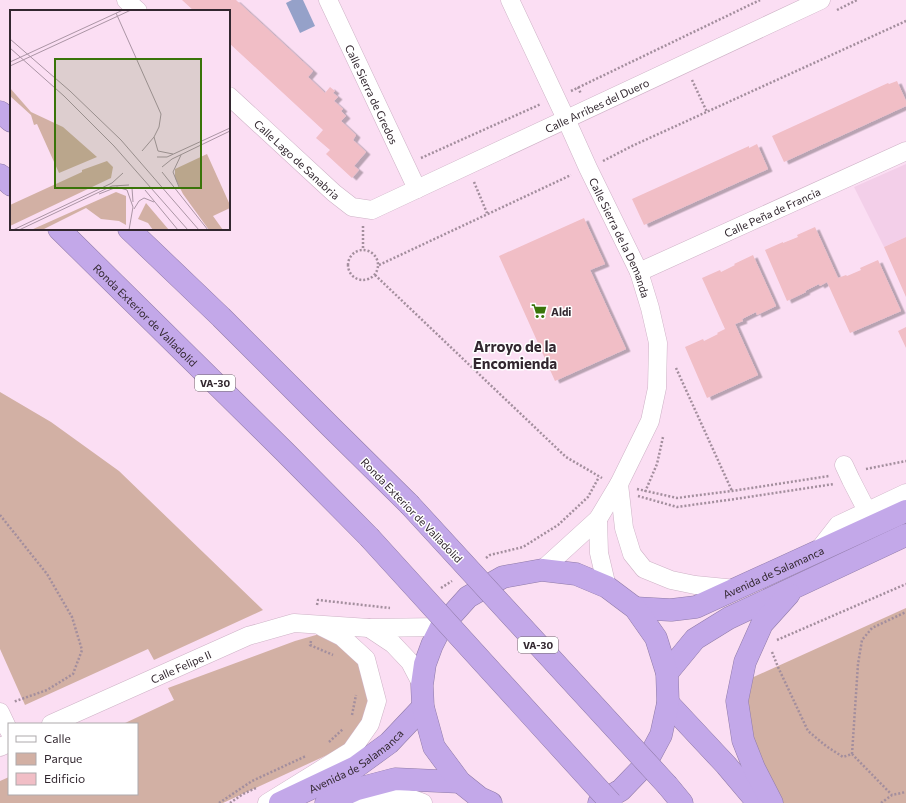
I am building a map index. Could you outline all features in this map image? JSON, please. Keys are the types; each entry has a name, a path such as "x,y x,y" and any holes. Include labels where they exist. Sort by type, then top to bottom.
{"highway":[{"path":"0,112 10,120"},
{"path":"0,175 10,184"},
{"name":"Ronda Exterior de Valladolid","path":"60,230 369,538 611,803"},
{"name":"Ronda Exterior de Valladolid","path":"130,230 221,317 409,504 682,803"},
{"name":"Avenida de Salamanca","path":"635,608 671,610 696,607 906,511"},
{"name":"Avenida de Salamanca","path":"667,673 694,639 729,618 906,535"},
{"path":"484,801 460,782 434,747 423,707 422,685 425,664 441,627 468,597 503,578 542,570 576,574 607,587 635,608 656,638 667,673 668,703 661,735 645,766 622,790 599,803"},
{"path":"772,803 754,768 743,740 737,701 745,662 762,624 795,587"},
{"path":"668,703 758,803"},
{"name":"Avenida de Salamanca","path":"280,803 356,767 388,743 423,707"},
{"name":"Avenida de Salamanca","path":"326,803 357,788 395,779 460,782"}],"street":[{"path":"126,0 137,10"},
{"name":"Calle Sierra de Gredos","path":"328,0 416,189"},
{"name":"Calle Sierra de la Demanda","path":"510,0 588,168 639,272 658,342 656,388 650,421 612,482 598,519 542,570"},
{"name":"Calle Arribes del Duero","path":"368,209 467,166 821,0"},
{"name":"Calle Lago de Sanabria","path":"230,97 334,193 352,207 368,209"},
{"name":"Calle Peña de Francia","path":"639,272 906,151"},
{"path":"848,473 867,511"},
{"path":"612,482 632,554 644,569 671,580 695,585 736,589"},
{"path":"817,552 838,525 906,493"},
{"path":"598,519 598,553 607,587"},
{"name":"Calle Felipe II","path":"53,723 248,636 294,623 313,631 342,637 366,659 377,701"},
{"name":"Calle Felipe II","path":"313,631 369,628 441,627"},
{"name":"Calle Felipe II","path":"369,628 393,644 410,662 422,685"},
{"name":"Avenida de Salamanca","path":"267,803 351,751 370,724 377,701"},
{"path":"6,707 8,723"},
{"path":"362,803 387,796 415,800 423,803"}],"path":[{"path":"405,165 536,105 556,98 760,0"},
{"path":"378,265 487,213 602,162 632,146 906,21"},
{"path":"691,78 707,112"},
{"path":"467,166 487,213"},
{"path":"363,250 368,209"},
{"path":"363,250 372,253 378,260 378,265 375,275 366,280 361,280 352,276 349,271 348,262 354,253 363,250"},
{"path":"375,275 566,457 612,482"},
{"path":"675,366 732,491"},
{"path":"645,492 677,498 848,473 906,461"},
{"path":"643,497 677,506 809,488 848,473"},
{"path":"0,515 47,574 72,617 82,650 73,674 47,690 6,707"},
{"path":"776,640 906,584"},
{"path":"892,795 852,754 858,664 862,640 872,628 906,612"},
{"path":"313,631 310,645 334,655"},
{"path":"771,649 808,731 826,746 843,757 852,754"},
{"path":"351,721 357,692"},
{"path":"329,742 345,726"},
{"path":"219,803 252,781 310,754"},
{"path":"230,803 243,794 262,785"},
{"path":"882,803 892,795 906,792"}],"shaded area":[{"path":"906,164 906,237 884,247 854,187"}],"green space":[{"path":"0,392 51,422 119,471 263,610 154,660 148,649 25,705 0,649"},
{"path":"906,608 906,803 779,803 749,740 747,680"},
{"path":"323,633 353,654 362,669 367,689 368,706 353,742 223,803 0,803 0,781 8,777 8,795 138,795 138,723 125,723 174,700 168,688 295,641"}],"water":[{"path":"292,0 303,0 315,26 300,33 286,3"}],"building":[{"path":"182,0 236,0 313,71 308,77 325,93 330,87 335,91 333,93 338,97 334,101 343,109 341,111 346,116 341,121 356,135 353,140 366,152 354,166 359,170 352,178 326,154 330,150 316,138 323,130 230,44 230,10 193,10"},
{"path":"897,81 906,101 906,106 784,162 772,136 888,83"},
{"path":"757,144 768,169 644,225 632,199 749,146 749,148"},
{"path":"584,218 605,264 590,270 626,349 555,381 499,256"},
{"path":"815,227 838,278 861,270 860,268 878,260 901,311 850,333 827,282 820,286 819,284 787,301 765,250 798,237 797,235"},
{"path":"906,237 906,297 884,247"},
{"path":"753,255 776,306 757,315 756,312 742,319 743,321 735,324 758,375 707,398 685,347 703,339 704,341 725,329 702,278 720,270 721,272"},
{"path":"906,327 906,348 898,331"}],"place":[{"name":"Aldi","path":"539,311"}],"district":[{"name":"Arroyo de la Encomienda","path":"515,354"}]}
